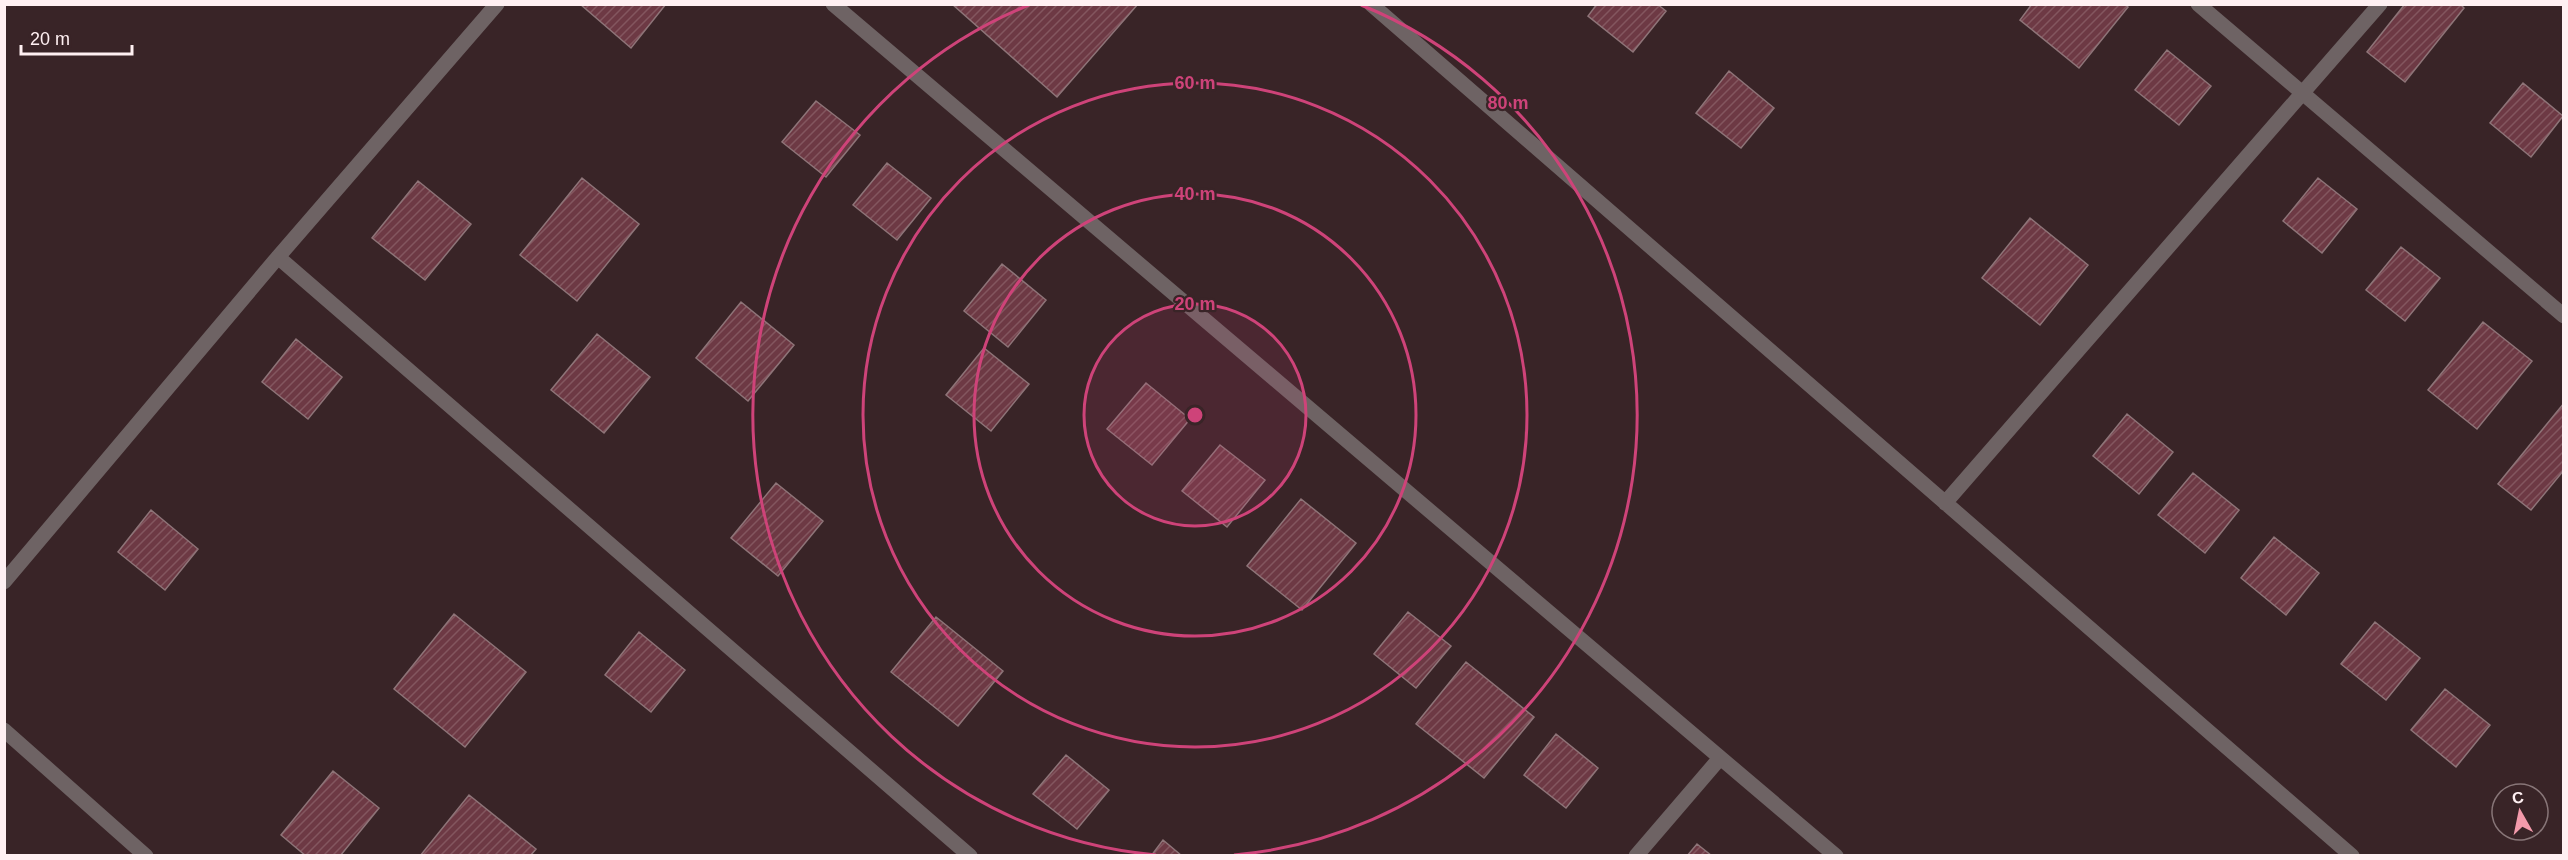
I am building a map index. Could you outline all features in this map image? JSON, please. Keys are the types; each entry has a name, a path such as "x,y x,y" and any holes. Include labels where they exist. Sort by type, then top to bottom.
{"lane":[{"path":"4,582 278,257 497,4"},
{"path":"834,4 1836,855"},
{"path":"1371,4 2352,855"},
{"path":"2198,4 2564,316"},
{"path":"1945,503 2380,4"},
{"path":"278,257 970,855"},
{"path":"4,730 146,855"},
{"path":"1636,855 1720,758"}],"building":[{"path":"580,4 666,4 631,48"},
{"path":"952,4 1138,4 1057,97"},
{"path":"1597,4 1657,4 1666,11 1633,52 1588,16"},
{"path":"2032,4 2125,4 2128,7 2079,68 2020,20"},
{"path":"2405,4 2460,4 2464,8 2405,82 2367,52"},
{"path":"2167,50 2211,86 2179,125 2135,90"},
{"path":"1729,71 1774,108 1741,148 1696,113"},
{"path":"2523,83 2563,116 2531,157 2490,123"},
{"path":"816,101 860,135 826,177 782,142"},
{"path":"887,163 931,198 897,240 853,205"},
{"path":"582,178 639,224 577,301 520,255"},
{"path":"2318,178 2357,209 2322,253 2283,221"},
{"path":"418,181 471,224 425,280 372,238"},
{"path":"2030,218 2088,265 2040,325 1982,278"},
{"path":"2401,247 2440,278 2405,321 2366,290"},
{"path":"1002,264 1046,300 1008,347 964,311"},
{"path":"741,302 794,345 748,401 696,358"},
{"path":"2483,322 2532,361 2477,429 2428,390"},
{"path":"597,334 650,377 604,433 551,390"},
{"path":"296,339 342,377 308,419 262,382"},
{"path":"984,348 1029,384 991,431 946,395"},
{"path":"1146,383 1190,419 1152,465 1107,429"},
{"path":"2564,403 2564,470 2531,510 2498,484"},
{"path":"2127,414 2173,452 2139,494 2093,456"},
{"path":"1220,445 1265,480 1227,527 1182,491"},
{"path":"2193,473 2239,510 2205,553 2158,515"},
{"path":"776,483 823,521 778,576 731,538"},
{"path":"1301,499 1356,543 1302,610 1247,566"},
{"path":"151,510 198,549 165,590 118,552"},
{"path":"2274,537 2319,573 2286,615 2241,578"},
{"path":"1408,612 1451,646 1416,688 1374,654"},
{"path":"454,614 526,672 465,747 394,689"},
{"path":"936,617 1003,671 958,726 891,672"},
{"path":"2375,622 2420,658 2386,700 2341,664"},
{"path":"639,632 685,670 651,712 605,675"},
{"path":"1466,662 1534,717 1484,778 1416,724"},
{"path":"2445,689 2490,725 2456,767 2411,730"},
{"path":"1556,734 1598,768 1566,808 1524,775"},
{"path":"1066,755 1109,790 1077,829 1033,794"},
{"path":"333,771 379,808 340,856 306,856 281,835"},
{"path":"469,795 536,849 530,856 420,856"},
{"path":"1163,840 1182,856 1151,856"},
{"path":"1697,844 1712,856 1687,856"}]}
